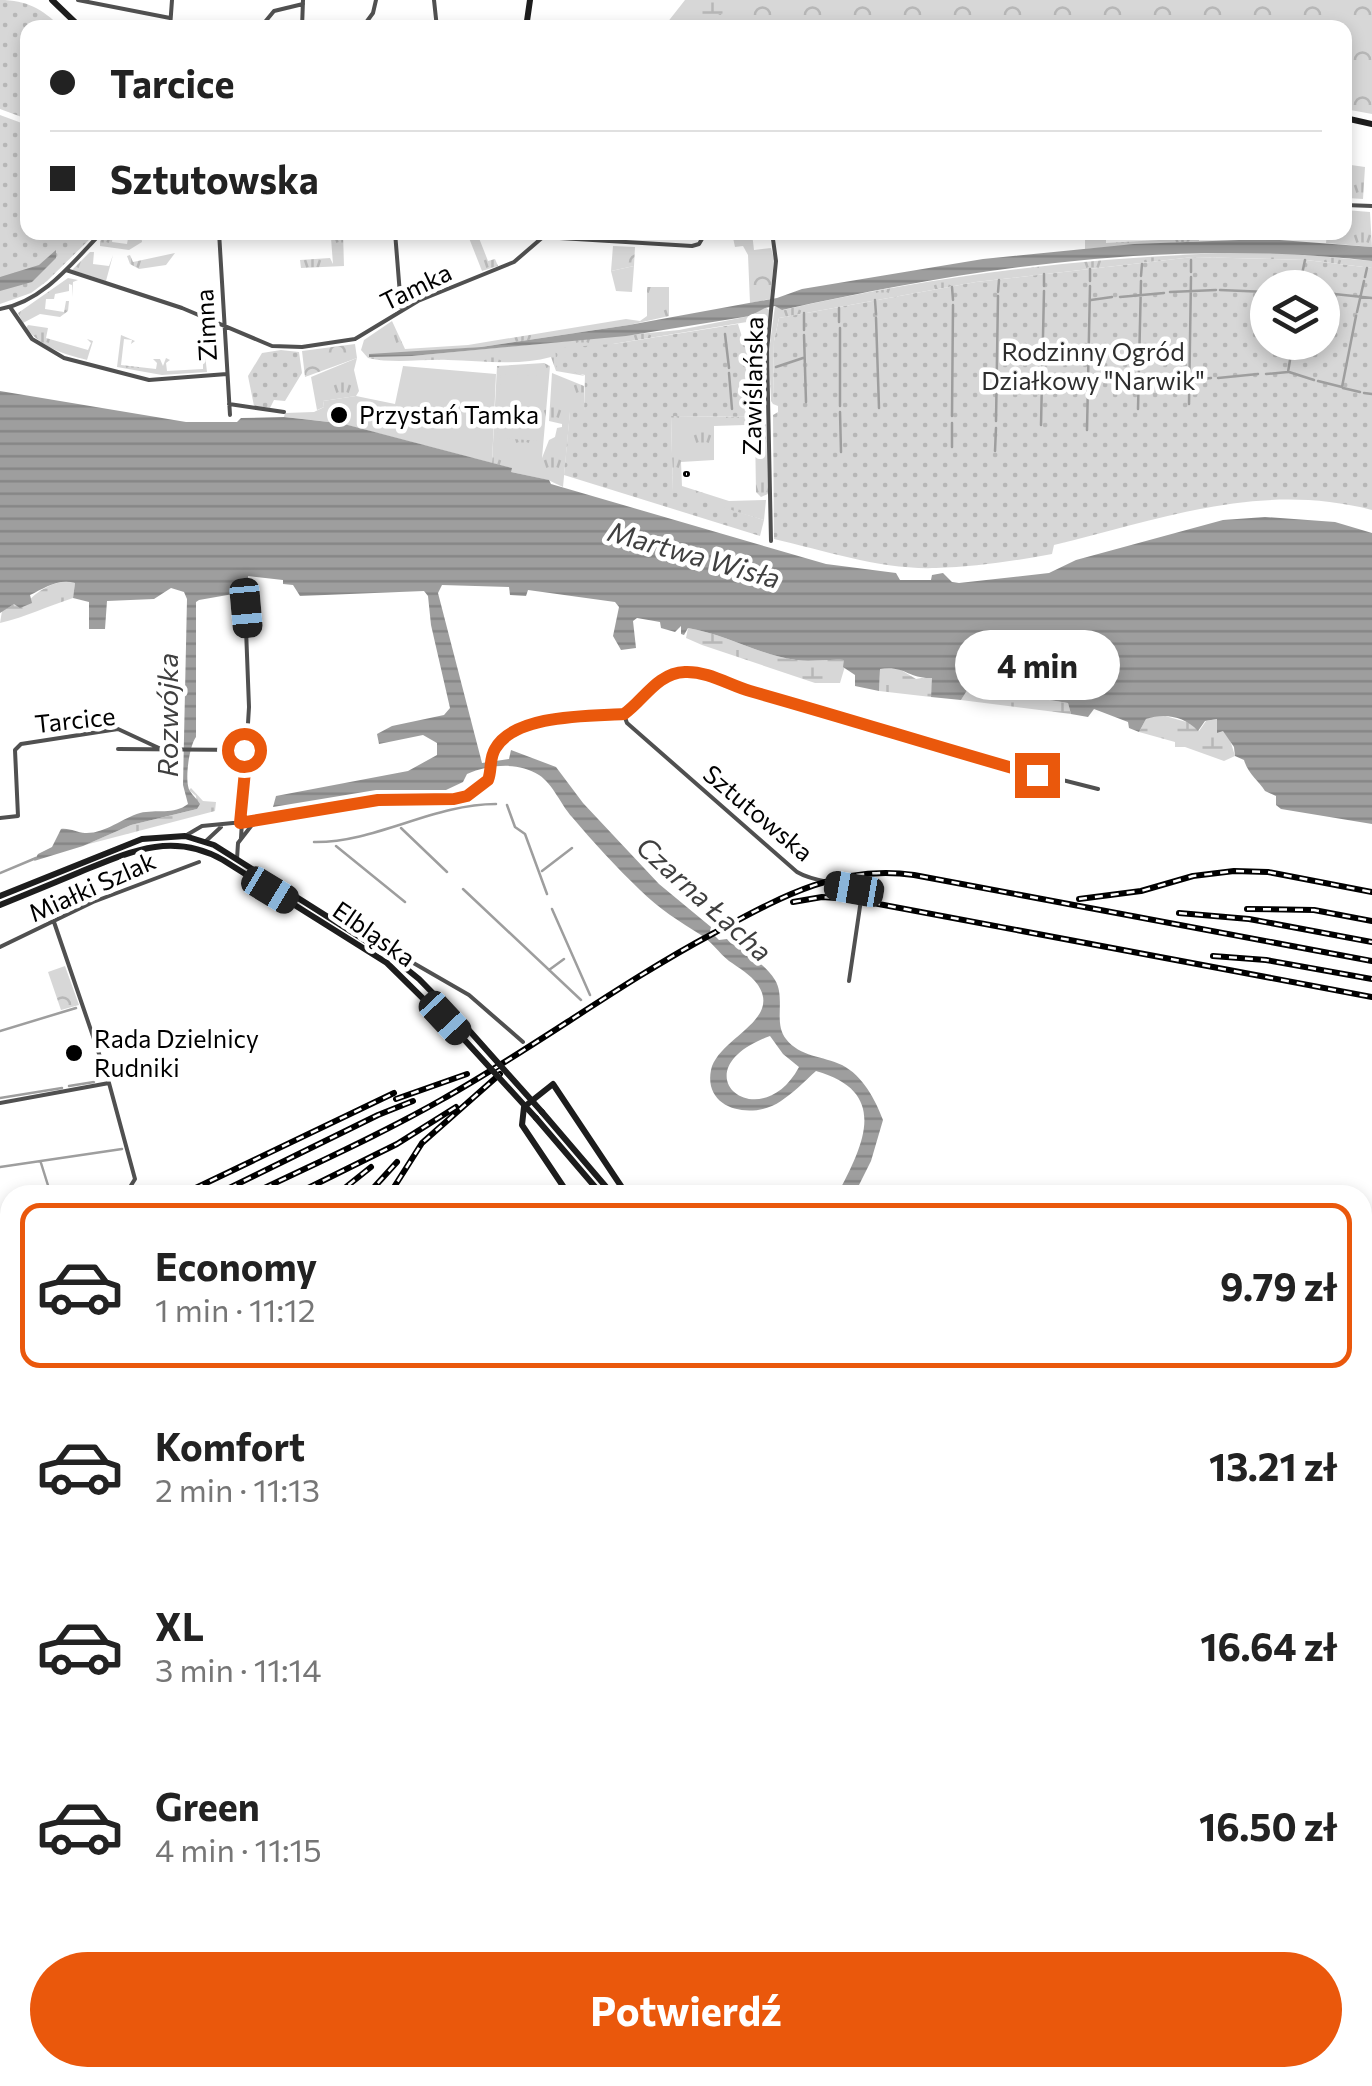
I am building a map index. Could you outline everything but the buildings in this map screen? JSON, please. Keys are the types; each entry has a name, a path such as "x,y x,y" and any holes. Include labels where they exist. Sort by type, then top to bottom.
{"main road":[{"path":"55,1 73,20"},
{"name":"Elbląska","path":"0,896 142,839 185,836 390,960"},
{"name":"Elbląska","path":"0,905 144,847 203,846 237,859 419,979 596,1185"},
{"path":"562,1185 522,1124 524,1108 553,1084 620,1183 616,1185"}],"street":[{"path":"78,0 170,18 172,0"},
{"path":"267,20 274,11 303,2"},
{"path":"0,309 29,299 66,270 94,240"},
{"name":"Zimna","path":"219,240 230,416"},
{"path":"396,240 402,309"},
{"name":"Tamka","path":"224,325 285,348 344,343 367,333 402,309 514,262 538,240"},
{"name":"Tamka","path":"598,240 696,246 700,240"},
{"name":"Zawiślańska","path":"771,540 767,350 776,261 773,240"},
{"path":"66,270 224,325"},
{"path":"10,307 37,344 64,358 149,380 227,374"},
{"path":"230,404 284,412"},
{"path":"237,859 242,838 250,669 245,602"},
{"path":"185,836 202,826 255,822 378,800 454,799 483,785 491,776 494,750 508,736 562,718 624,714 662,678 685,672 1098,789"},
{"name":"Sztutowska","path":"624,714 627,723 797,872 862,894 849,981"},
{"name":"Tarcice","path":"0,818 18,816 16,750 21,744 118,729 161,749"},
{"name":"Tarcice","path":"118,748 247,750"},
{"path":"242,838 255,822"},
{"path":"203,846 215,829 225,825"},
{"name":"Miałki Szlak","path":"0,947 135,885 199,862"},
{"path":"54,922 109,1083 135,1179 132,1185"},
{"name":"Elbląska","path":"390,960 403,956 457,987 497,1016 523,1042"},
{"path":"0,1103 109,1083"}],"green space":[{"path":"0,0 34,7 53,20 20,20 20,116 0,109"},
{"path":"685,0 1372,0 1372,114 1352,110 1352,20 669,20"},
{"path":"690,0 736,0 742,12 700,16"},
{"path":"0,115 20,122 20,240 89,240 31,293 0,304"},
{"path":"1352,165 1365,167 1363,199 1352,198"},
{"path":"1352,211 1370,212 1372,247 1326,243 1352,240"},
{"path":"331,240 343,240 344,266 301,268 300,260 330,258 333,264"},
{"path":"470,240 480,240 488,261 495,259 498,266 482,271"},
{"path":"734,240 753,240 754,250 771,248 774,259 770,299 750,303 748,255 743,246 735,247"},
{"path":"1085,240 1199,240 1085,249"},
{"path":"100,241 142,242 129,250 100,246"},
{"path":"613,246 635,247 634,266 611,271"},
{"path":"94,252 93,264 109,266 113,255 106,281 72,270"},
{"path":"1275,252 1372,261 1372,268 1306,260 1193,257 976,282 779,318 774,341 773,404 771,401 769,351 775,306 783,310 966,276 1089,261"},
{"path":"175,253 166,265 139,269 130,264 127,256 133,262"},
{"name":"Rodzinny Ogród Działkowy \"Narwik\"","path":"1193,257 1306,260 1372,268 1372,510 1330,502 1250,501 1172,515 1054,545 1052,554 950,567 875,563 774,539 773,415 778,406 773,404 774,341 779,318 976,282"},
{"path":"634,266 632,292 616,291 611,271"},
{"path":"68,278 78,280 73,282 72,297 69,284 69,291 46,299 45,309 64,312 69,301 68,311 60,317 40,314 23,323 18,313"},
{"path":"647,287 669,287 669,316 629,325 481,347 369,356 412,356 679,330 750,316 765,307 769,310 765,343 752,344 760,341 759,320 613,344 572,370 585,376 556,371 551,357 513,362 388,361 368,358 361,350 364,340 392,321 405,349 468,345 626,319 640,321 647,316"},
{"path":"738,324 746,350 761,348 764,417 671,416 673,492 764,520 760,536 564,475 570,411 584,411 585,375 557,369 555,348 613,344"},
{"path":"28,325 48,328 46,338 88,350 91,343 87,339 93,341 87,360 46,345 32,335"},
{"path":"121,335 135,341 131,344 132,340 124,339 121,365 156,369 153,359 160,359 163,366 166,358 170,360 166,363 167,371 203,369 199,356 205,355 207,372 162,375 117,367"},
{"path":"355,344 357,358 305,377 302,351"},
{"path":"299,352 302,373 285,401 274,400 270,408 254,406 248,376 262,353"},
{"path":"357,358 356,396 323,401 324,407 317,410 311,377"},
{"path":"762,364 765,419 745,425 714,426 714,460 681,462 682,486 729,501 766,500 764,520 673,494 671,416 764,417"},
{"path":"403,366 496,374 492,463 343,424 344,418 339,423 284,417 285,413 314,412 324,407 323,401 356,396 395,404"},
{"path":"497,366 550,366 542,458 549,440 562,427 549,421 552,373 584,386 584,412 570,412 563,487 492,463"},
{"path":"501,374 546,376 542,441 497,438"},
{"path":"766,424 768,494 761,497 756,492 755,430"},
{"path":"75,583 73,598 0,623 2,611 14,604 24,605 49,586"},
{"path":"688,628 782,657 846,663 840,683 815,683 702,645 686,638"},
{"path":"896,667 916,679 933,677 931,697 879,691 880,669"},
{"path":"968,687 1068,703 1071,714 961,700"},
{"path":"1158,714 1190,723 1199,731 1206,721 1217,719 1228,733 1235,756 1224,761 1139,732 1146,719"},
{"path":"191,788 203,801 216,802 215,811 85,845 131,825 197,809"},
{"path":"65,966 79,1005 61,1010 48,972"}],"water":[{"path":"1278,240 1372,247 1372,261 1224,253 1076,261 928,281 782,310 775,306 750,316 626,336 369,357 481,347 629,325 777,298 802,289 983,259 1134,244"},
{"path":"56,250 56,258 32,282 0,291 0,277 39,265"},
{"name":"Martwa Wisła","path":"0,391 186,422 284,417 338,423 340,416 344,417 344,424 512,468 511,472 826,564 896,573 900,580 931,580 932,575 943,573 959,583 1049,573 1076,560 1223,520 1265,517 1335,522 1372,533 1372,824 1281,809 1276,805 1276,796 1265,791 1244,760 1235,756 1223,731 1217,733 1217,719 1205,721 1198,731 1180,719 1153,717 1146,719 1139,732 1129,728 1128,722 1094,709 1088,717 1071,714 1068,703 969,687 961,700 931,697 932,678 888,668 880,669 879,691 855,686 855,675 843,667 844,660 802,661 782,657 702,631 688,628 684,635 681,626 675,632 661,628 660,622 637,618 633,621 636,648 621,650 613,636 619,607 615,602 528,590 526,596 510,595 509,587 442,585 438,593 482,763 509,759 511,750 556,767 583,803 659,884 711,927 719,940 727,939 771,974 780,995 780,1026 786,1039 805,1053 842,1065 867,1089 883,1120 859,1185 842,1185 862,1139 862,1106 854,1092 839,1080 816,1071 781,1101 758,1110 733,1108 715,1095 711,1070 725,1048 762,1009 758,985 705,938 640,890 588,836 539,775 513,766 484,768 467,774 463,782 446,790 376,790 273,807 276,796 408,771 437,755 437,743 423,735 379,744 377,734 392,726 444,715 450,708 424,591 300,596 293,585 283,584 283,580 248,576 248,582 239,583 239,593 196,602 196,737 187,780 200,804 197,809 131,825 34,861 38,854 52,847 61,829 92,833 140,813 171,811 188,804 183,785 187,599 184,592 171,588 154,599 107,601 105,629 89,629 89,602 73,598 75,583 52,584 30,595 32,603 20,608 14,604 0,613","holes":["770,1036 799,1067 783,1088 765,1098 748,1098 734,1092 727,1080 729,1066 742,1050"]}],"waterway":[{"path":"1191,260 1191,272"},
{"path":"1303,270 1305,260"},
{"path":"1141,276 1142,264"},
{"path":"1365,277 1367,268"},
{"path":"1090,269 1090,281"},
{"path":"1044,274 1044,286"},
{"path":"1189,404 1191,277"},
{"path":"998,292 999,280"},
{"path":"1138,409 1141,281"},
{"path":"1357,312 1364,281"},
{"path":"1087,430 1090,286"},
{"path":"952,287 953,300"},
{"path":"1170,292 1216,290"},
{"path":"1220,290 1250,291"},
{"path":"1041,425 1044,291"},
{"path":"1120,297 1164,293"},
{"path":"1340,295 1372,298"},
{"path":"996,421 998,296"},
{"path":"1091,300 1112,297"},
{"path":"875,300 876,314"},
{"path":"952,416 953,305"},
{"path":"839,308 839,322"},
{"path":"804,313 804,330"},
{"path":"1318,381 1342,387 1356,316"},
{"path":"876,318 879,408"},
{"path":"840,328 840,406"},
{"path":"725,334 729,368"},
{"path":"804,335 806,402"},
{"path":"776,367 803,358"},
{"path":"1266,374 1288,372 1290,360"},
{"path":"1289,372 1314,380"},
{"path":"729,373 732,409"},
{"path":"1218,378 1258,374"},
{"path":"1191,380 1211,378"},
{"path":"1343,388 1360,392"},
{"path":"1364,393 1372,394"},
{"path":"840,412 841,452"},
{"path":"952,423 952,447"},
{"path":"995,451 996,428"},
{"path":"314,842 337,841 450,810 496,804"},
{"path":"507,805 515,827 525,834 547,894"},
{"path":"401,828 447,872"},
{"path":"336,846 405,902"},
{"path":"542,871 572,848"},
{"name":"Rozwójka","path":"0,873 36,858"},
{"path":"463,889 581,1000"},
{"path":"552,909 590,995"},
{"path":"549,970 564,959"},
{"path":"0,1031 76,1008"},
{"path":"69,1086 94,1082"},
{"path":"0,1098 62,1088"},
{"path":"0,1167 122,1149"},
{"path":"41,1163 48,1185"}],"railway":[{"path":"1079,899 1141,891 1193,876 1234,871 1268,872 1372,892"},
{"path":"271,1185 441,1100 714,933 786,896 834,879 860,874 914,875 1372,961"},
{"path":"793,902 822,897 852,899 1372,997"},
{"path":"1247,909 1314,910 1372,921"},
{"path":"1179,913 1249,919 1372,942"},
{"path":"1213,956 1266,960 1372,979"},
{"path":"396,1099 467,1074"},
{"path":"395,1185 422,1143 500,1074"},
{"path":"202,1185 394,1093"},
{"path":"235,1185 413,1101"},
{"path":"314,1185 397,1144 456,1107"},
{"path":"376,1185 397,1162"},
{"path":"348,1185 371,1167"}],"place":[{"name":"Przystań Tamka","path":"339,415"},
{"name":"Rada Dzielnicy Rudniki","path":"74,1053"}],"route":[{"path":"244,750 240,823 286,818 359,802 454,799 467,796 488,780 494,750 508,736 562,718 624,714 662,678 685,672 1037,775"}],"water label":[{"name":"Czarna Łacha","path":"704,899"}]}
